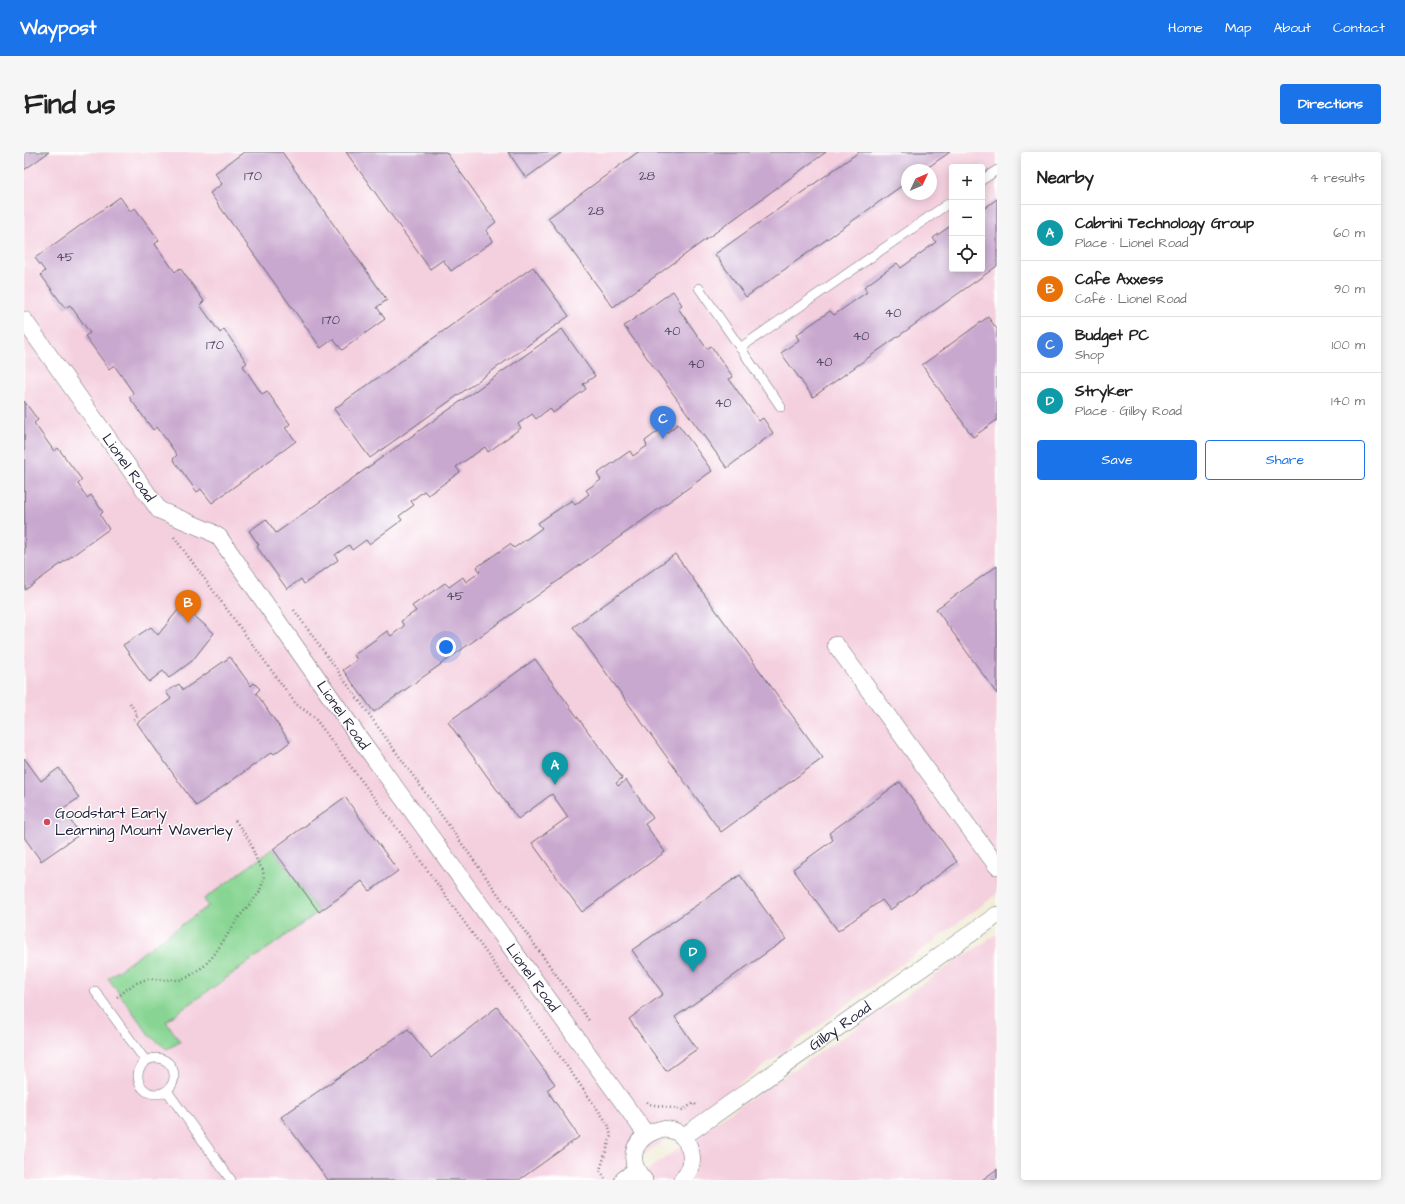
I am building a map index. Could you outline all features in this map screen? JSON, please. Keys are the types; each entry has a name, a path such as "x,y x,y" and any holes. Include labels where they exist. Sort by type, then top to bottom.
{"street":[{"name":"Lionel Road","path":"24,320 159,510 209,531 219,537 355,732 646,1134"},
{"path":"836,645 997,866"},
{"name":"Gilby Road","path":"683,1137 997,915"},
{"path":"623,1180 640,1175 634,1160 635,1150 639,1141 646,1134 655,1130 665,1129 675,1132 683,1137 689,1145 692,1155 691,1165 688,1174 682,1180"}],"lane":[{"path":"985,178 997,170"},
{"path":"740,348 949,203"},
{"path":"698,288 781,407"},
{"path":"95,991 145,1060"},
{"path":"158,1057 169,1062 174,1074 174,1080 167,1091 155,1094 143,1089 137,1077 138,1071 145,1060 158,1057"},
{"path":"167,1091 231,1180"}],"path":[{"path":"172,534 296,704 314,717 408,843 608,1124 611,1136 600,1170 607,1180"},
{"path":"294,609 591,1024"},
{"path":"130,703 138,716 133,720"},
{"path":"106,1005 134,984 156,978 179,980 188,977 204,966 214,955 239,917 259,893 264,879 263,870 257,861 249,840 235,820"},
{"path":"643,1097 649,1104 683,1110 694,1103 707,1120"}],"shaded area":[{"path":"24,152 997,152 997,894 610,1180 24,1180"},
{"path":"997,934 997,1180 634,1180 711,1125"}],"green space":[{"path":"273,849 319,912 166,1021 180,1042 167,1049 150,1036 108,978 208,906 204,899"}],"building":[{"path":"24,152 49,152 24,170"},
{"path":"244,152 282,152 387,300 377,307 385,319 342,350 333,339 321,348 210,193 222,184 215,173"},
{"path":"346,152 446,152 496,222 486,230 493,241 451,271 443,260 430,269"},
{"path":"508,152 562,152 526,178"},
{"path":"638,152 826,152 613,307 548,218"},
{"path":"859,152 950,152 933,164 901,164 901,186 746,297 715,254"},
{"path":"120,197 130,211 135,208 159,240 155,244 175,272 180,268 204,301 200,305 220,333 224,329 247,363 243,366 262,394 267,391 290,424 285,428 296,441 212,503 201,489 197,492 173,459 177,455 157,427 153,430 129,397 134,394 114,365 109,369 85,336 90,333 70,305 65,308 41,275 45,271 35,258"},
{"path":"997,199 997,266 813,397 781,353 799,340 796,335 830,311 834,315 867,292 864,287 897,263 901,268 936,242 933,238 949,227 949,272 985,272 985,208"},
{"path":"533,267 569,316 370,458 334,409"},
{"path":"673,291 682,305 678,308 707,349 711,346 733,377 729,379 759,421 763,418 773,433 727,468 624,326"},
{"path":"988,317 997,329 997,420 973,437 922,365"},
{"path":"562,329 595,376 583,384 586,389 553,413 550,408 536,419 532,414 518,424 521,428 488,452 485,447 456,467 460,472 428,495 424,491 411,501 414,505 399,516 402,520 369,544 366,540 352,550 349,545 335,555 338,560 304,584 301,579 287,589 257,547 259,545 249,531 266,519 276,533"},
{"path":"24,401 38,420 34,423 54,451 58,448 82,480 78,484 87,498 91,495 103,512 100,515 109,529 25,590"},
{"path":"678,424 712,471 374,712 343,670 357,660 354,655 387,631 391,636 404,626 401,621 416,611 412,606 445,583 449,587 463,577 466,582 480,572 477,567 510,544 514,548 542,528 538,523 572,500 575,505 589,494 586,490 601,480 597,474 630,451 633,456 647,446 645,441 661,429 665,434"},
{"path":"675,554 823,758 721,832 573,627"},
{"path":"997,566 997,694 936,609"},
{"path":"182,605 214,633 192,661 169,678 163,671 149,682 123,645 151,627 158,635"},
{"path":"230,657 251,686 254,683 260,689 256,693 290,742 274,754 272,752 196,806 137,723 171,699 166,692 179,684 183,690"},
{"path":"535,659 622,778 616,783 618,786 626,780 653,818 645,824 665,852 582,912 532,843 568,817 552,794 518,819 448,722"},
{"name":"Goodstart Early Learning Mount Waverley","path":"24,758 41,781 59,768 79,798 62,809 80,834 41,861 24,837"},
{"path":"900,782 957,862 890,910 882,900 838,931 793,869 833,840 829,833"},
{"path":"345,797 398,871 370,891 362,881 319,912 273,849"},
{"path":"740,875 786,939 675,1017 697,1049 666,1071 629,1019 663,994 632,950"},
{"path":"497,1007 555,1084 547,1090 579,1137 519,1180 328,1180 281,1117 408,1029 431,1058"},
{"path":"997,1169 997,1180 982,1180"}],"place":[{"name":"Budget PC","path":"663,439"},
{"name":"Cafe Axxess","path":"188,623"},
{"name":"Cabrini Technology Group","path":"555,785"},
{"name":"Goodstart Early Learning Mount Waverley","path":"47,822"},
{"name":"Stryker","path":"693,972"}]}
